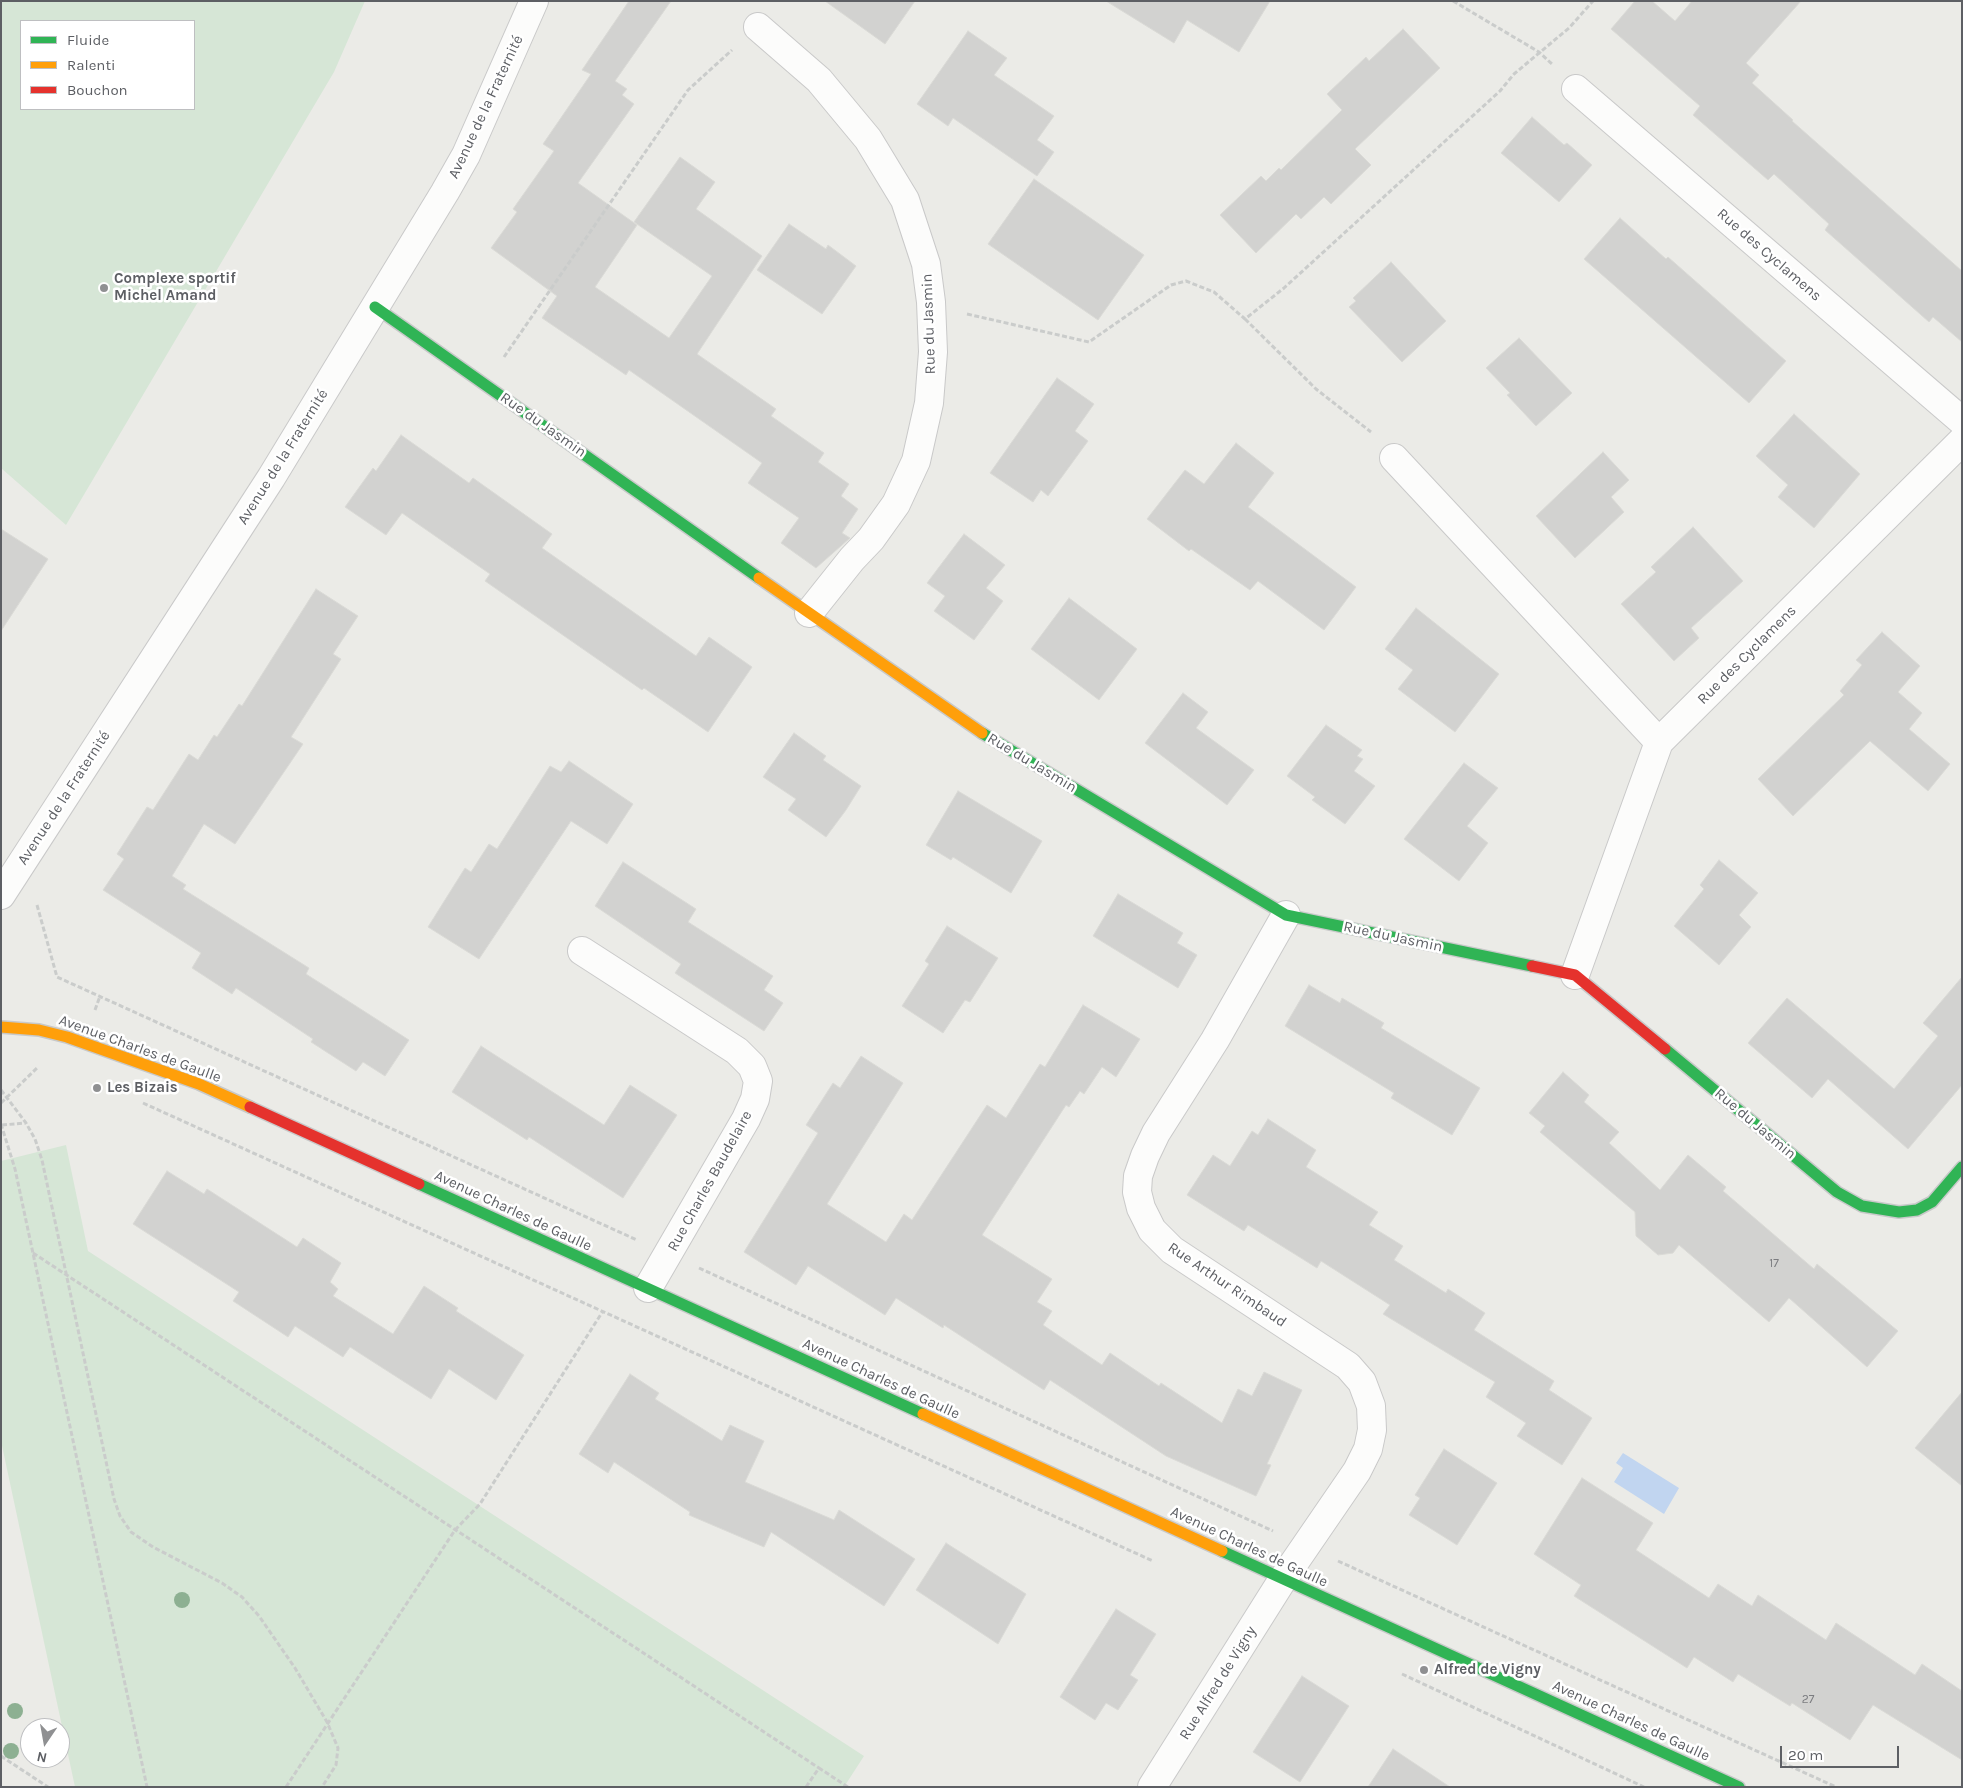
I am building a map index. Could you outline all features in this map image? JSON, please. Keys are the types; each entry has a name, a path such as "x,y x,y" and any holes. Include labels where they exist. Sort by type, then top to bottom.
{"street":[{"name":"Avenue de la Fraternité","path":"6,888 272,478 466,155 534,1"},
{"name":"Rue du Jasmin","path":"758,27 819,80 868,139 905,200 926,264 931,302 933,352 929,403 916,461 896,504 871,539 852,559 809,613"},
{"name":"Rue des Cyclamens","path":"1576,89 1962,421"},
{"name":"Rue du Jasmin","path":"375,307 969,726 1286,915 1575,975 1837,1192 1862,1206 1899,1212 1917,1210 1932,1202 1962,1167"},
{"name":"Rue des Cyclamens","path":"1575,975 1659,742 1962,441"},
{"path":"1394,458 1659,742"},
{"name":"Rue Arthur Rimbaud","path":"1284,1579 1357,1471 1368,1449 1372,1430 1371,1406 1362,1382 1348,1366 1172,1250 1152,1230 1141,1208 1137,1192 1138,1176 1156,1133 1215,1040 1286,915"},
{"name":"Rue Charles Baudelaire","path":"582,951 737,1051 752,1066 758,1082 755,1099 746,1119 648,1288"},
{"name":"Avenue Charles de Gaulle","path":"1,1027 40,1030 67,1037 199,1084 1739,1787"},
{"name":"Rue Alfred de Vigny","path":"1152,1787 1284,1579"}],"path":[{"path":"1453,1 1540,52"},
{"path":"1245,319 1284,288 1540,52 1569,28 1592,1"},
{"path":"487,386 513,344 688,90 758,27"},
{"path":"931,302 977,317 1090,342 1171,285 1186,281 1214,292 1245,319 1316,389 1370,431 1394,458"},
{"path":"6,888 34,895 57,977 640,1242 677,1240 688,1263 1836,1787"},
{"path":"1,1103 35,1069 43,1064"},
{"path":"1,1090 26,1123 35,1139 42,1160 120,1516 131,1532 153,1547 222,1583 242,1597 259,1616 295,1668 327,1722 338,1748 336,1765 322,1787"},
{"path":"134,1100 1160,1564"},
{"path":"26,1123 1,1125 10,1147 147,1787"},
{"path":"33,1253 848,1787"},
{"path":"286,1787 455,1530 480,1504 603,1312 621,1277"},
{"path":"1400,1673 1644,1787"},
{"path":"1,1756 48,1787"},
{"path":"806,1787 819,1768"}],"green space":[{"name":"Complexe sportif Michel Amand","path":"1,1 365,1 334,72 66,525 1,468"},
{"path":"66,1145 88,1251 864,1756 844,1787 75,1787 70,1764 70,1718 60,1718 1,1441 1,1161"}],"water":[{"path":"1623,1453 1679,1488 1664,1514 1614,1482 1623,1468 1616,1463"}],"building":[{"path":"629,1 671,1 615,81 627,89 622,95 634,104 578,183 637,225 595,287 669,338 712,276 634,222 680,157 715,182 696,209 762,256 697,354 776,409 771,416 824,453 818,462 849,484 841,496 858,509 842,533 850,538 816,568 781,543 799,518 748,483 762,463 629,370 626,375 542,318 557,296 491,248 517,212 513,209 554,151 543,144 591,74 582,70"},
{"path":"825,1 915,1 885,44"},
{"path":"1106,1 1270,1 1239,52 1187,20 1174,43"},
{"path":"1635,1 1652,1 1675,21 1692,1 1801,1 1746,63 1759,75 1752,83 1792,121 1962,271 1962,342 1933,317 1929,322 1825,230 1829,224 1774,174 1768,180 1693,115 1700,106 1611,29"},
{"path":"1403,29 1440,68 1355,149 1371,165 1331,204 1324,197 1301,219 1296,214 1256,253 1220,215 1261,176 1266,181 1279,168 1281,170 1342,110 1327,94 1366,57 1369,61"},
{"path":"968,31 1007,58 994,75 1054,116 1037,140 1054,152 1037,176 953,118 948,126 917,104"},
{"path":"1532,117 1564,145 1567,143 1592,165 1559,202 1501,153"},
{"path":"1034,179 1144,255 1098,320 988,244"},
{"path":"1620,218 1666,259 1668,257 1786,361 1749,403 1584,259"},
{"path":"789,224 826,249 828,245 856,266 822,314 757,270"},
{"path":"1391,262 1446,321 1402,362 1349,307 1356,301 1353,298"},
{"path":"1519,338 1572,393 1536,426 1507,395 1510,393 1486,368"},
{"path":"1057,378 1094,404 1075,431 1088,441 1048,496 1041,490 1033,502 990,473"},
{"path":"1794,414 1860,474 1814,528 1778,497 1788,485 1756,456"},
{"path":"401,435 469,483 473,478 552,534 542,548 696,656 709,637 752,667 708,732 644,688 642,690 485,581 490,574 402,513 386,535 345,507 373,468 376,471"},
{"path":"1236,443 1274,473 1248,507 1356,587 1324,630 1258,581 1250,590 1191,549 1189,551 1147,519 1185,470 1204,484"},
{"path":"1603,452 1629,480 1611,497 1624,512 1575,558 1536,516"},
{"path":"1693,527 1743,581 1691,628 1699,638 1674,661 1621,604 1656,572 1651,567"},
{"path":"1,529 48,559 1,631"},
{"path":"964,534 1005,565 986,588 1003,601 974,640 934,611 945,596 927,583"},
{"path":"316,589 358,616 333,654 341,659 291,737 303,744 235,844 204,824 172,876 186,885 183,889 309,968 306,974 409,1040 385,1076 363,1062 356,1071 311,1042 313,1039 236,988 232,994 192,968 201,953 103,890 124,859 117,854 147,807 153,810 189,754 198,760 214,735 217,737 239,704 242,706"},
{"path":"1069,598 1137,649 1099,700 1031,649"},
{"path":"1416,608 1499,674 1455,732 1398,689 1413,670 1385,649"},
{"path":"1882,632 1920,666 1898,692 1922,713 1909,729 1950,764 1928,791 1870,741 1793,816 1758,779 1844,695 1840,691 1862,665 1856,660"},
{"path":"1183,693 1208,712 1196,728 1254,770 1227,805 1145,743"},
{"path":"1326,725 1362,750 1357,756 1363,759 1354,771 1375,786 1345,824 1312,800 1315,797 1287,776"},
{"path":"794,733 826,756 823,760 861,786 826,837 788,810 796,799 763,777"},
{"path":"569,761 633,804 607,844 571,821 479,959 428,927 465,868 471,872 489,844 497,849 550,766 561,772"},
{"path":"1464,763 1498,788 1467,826 1488,843 1459,881 1404,839"},
{"path":"958,791 1042,841 1011,893 953,857 951,860 926,845"},
{"path":"1719,860 1758,893 1739,915 1751,927 1719,965 1674,926 1704,889 1700,885"},
{"path":"623,862 696,909 688,922 773,976 764,990 783,1003 764,1031 675,973 681,964 595,906"},
{"path":"1118,894 1183,933 1177,943 1197,955 1178,988 1093,936"},
{"path":"947,926 998,958 970,1002 965,1000 943,1033 902,1006 929,964 925,961"},
{"path":"1962,977 1962,1085 1908,1149 1828,1079 1812,1098 1748,1043 1787,998 1894,1089 1938,1036 1923,1023"},
{"path":"1309,985 1340,1003 1342,998 1384,1023 1381,1028 1480,1088 1452,1135 1391,1098 1394,1093 1285,1026"},
{"path":"1083,1005 1140,1039 1116,1077 1102,1067 1084,1094 1080,1091 1069,1107 1066,1105 982,1235 1052,1279 1037,1302 1052,1311 1043,1325 1102,1365 1110,1353 1159,1386 1161,1383 1222,1423 1238,1389 1252,1396 1264,1372 1302,1390 1267,1464 1271,1465 1256,1496 1166,1456 1050,1380 1044,1390 944,1325 943,1328 896,1298 885,1315 808,1266 796,1285 744,1252 818,1133 806,1125 833,1083 840,1088 861,1056 903,1083 827,1204 886,1242 904,1214 912,1220 987,1105 1006,1118 1040,1064 1045,1067"},
{"path":"481,1046 604,1125 630,1085 677,1115 623,1198 529,1137 527,1140 452,1092"},
{"path":"1563,1072 1589,1095 1584,1102 1619,1132 1609,1143 1660,1190 1688,1155 1726,1187 1723,1191 1814,1269 1817,1264 1898,1331 1867,1367 1789,1298 1769,1322 1679,1245 1673,1253 1658,1255 1636,1236 1635,1212 1540,1132 1545,1126 1529,1113"},
{"path":"1268,1119 1316,1150 1306,1167 1378,1212 1369,1225 1403,1246 1394,1260 1446,1293 1448,1289 1485,1313 1474,1330 1554,1381 1549,1390 1592,1418 1562,1465 1517,1436 1526,1423 1486,1397 1495,1382 1383,1314 1390,1305 1321,1261 1317,1268 1248,1225 1244,1231 1187,1195 1213,1155 1230,1166 1252,1131 1258,1135"},
{"path":"167,1171 204,1194 207,1189 297,1247 303,1238 341,1263 330,1282 338,1289 333,1296 393,1334 424,1286 458,1308 456,1311 524,1355 496,1400 449,1369 431,1399 350,1347 343,1357 295,1326 288,1337 233,1301 239,1292 133,1224"},
{"path":"630,1374 659,1393 655,1399 722,1441 730,1425 764,1441 745,1482 834,1520 839,1510 915,1559 884,1606 771,1532 764,1547 689,1515 690,1512 614,1462 608,1473 579,1454"},
{"path":"1962,1392 1962,1486 1915,1448"},
{"path":"1444,1449 1497,1483 1457,1545 1409,1515 1420,1498 1415,1495"},
{"path":"1582,1478 1653,1523 1636,1550 1709,1598 1718,1584 1752,1606 1758,1595 1826,1640 1836,1623 1915,1675 1922,1664 1962,1691 1962,1760 1873,1705 1850,1740 1792,1703 1790,1706 1738,1674 1733,1682 1694,1657 1687,1668 1574,1596 1581,1585 1534,1554"},
{"path":"946,1543 1026,1594 998,1644 916,1590"},
{"path":"1116,1609 1156,1634 1130,1675 1138,1680 1118,1710 1106,1703 1095,1720 1060,1697"},
{"path":"1302,1676 1349,1706 1300,1782 1253,1752"},
{"path":"1393,1749 1450,1787 1368,1787"}],"traffic: fast":[{"path":"375,307 759,578"},
{"path":"982,733 1286,915 1532,966"},
{"path":"1665,1049 1837,1192 1862,1206 1899,1212 1917,1210 1932,1202 1962,1167"},
{"path":"419,1184 923,1414"},
{"path":"1222,1551 1739,1787"}],"traffic: slow":[{"path":"759,578 982,733"},
{"path":"1,1027 39,1030 67,1037 199,1084 250,1107"},
{"path":"923,1414 1222,1551"}],"traffic: jam":[{"path":"1532,966 1575,975 1665,1049"},
{"path":"250,1107 419,1184"}],"place":[{"name":"Complexe sportif Michel Amand","path":"104,288"},
{"name":"Les Bizais","path":"97,1088"},
{"name":"Alfred de Vigny","path":"1424,1670"}]}
